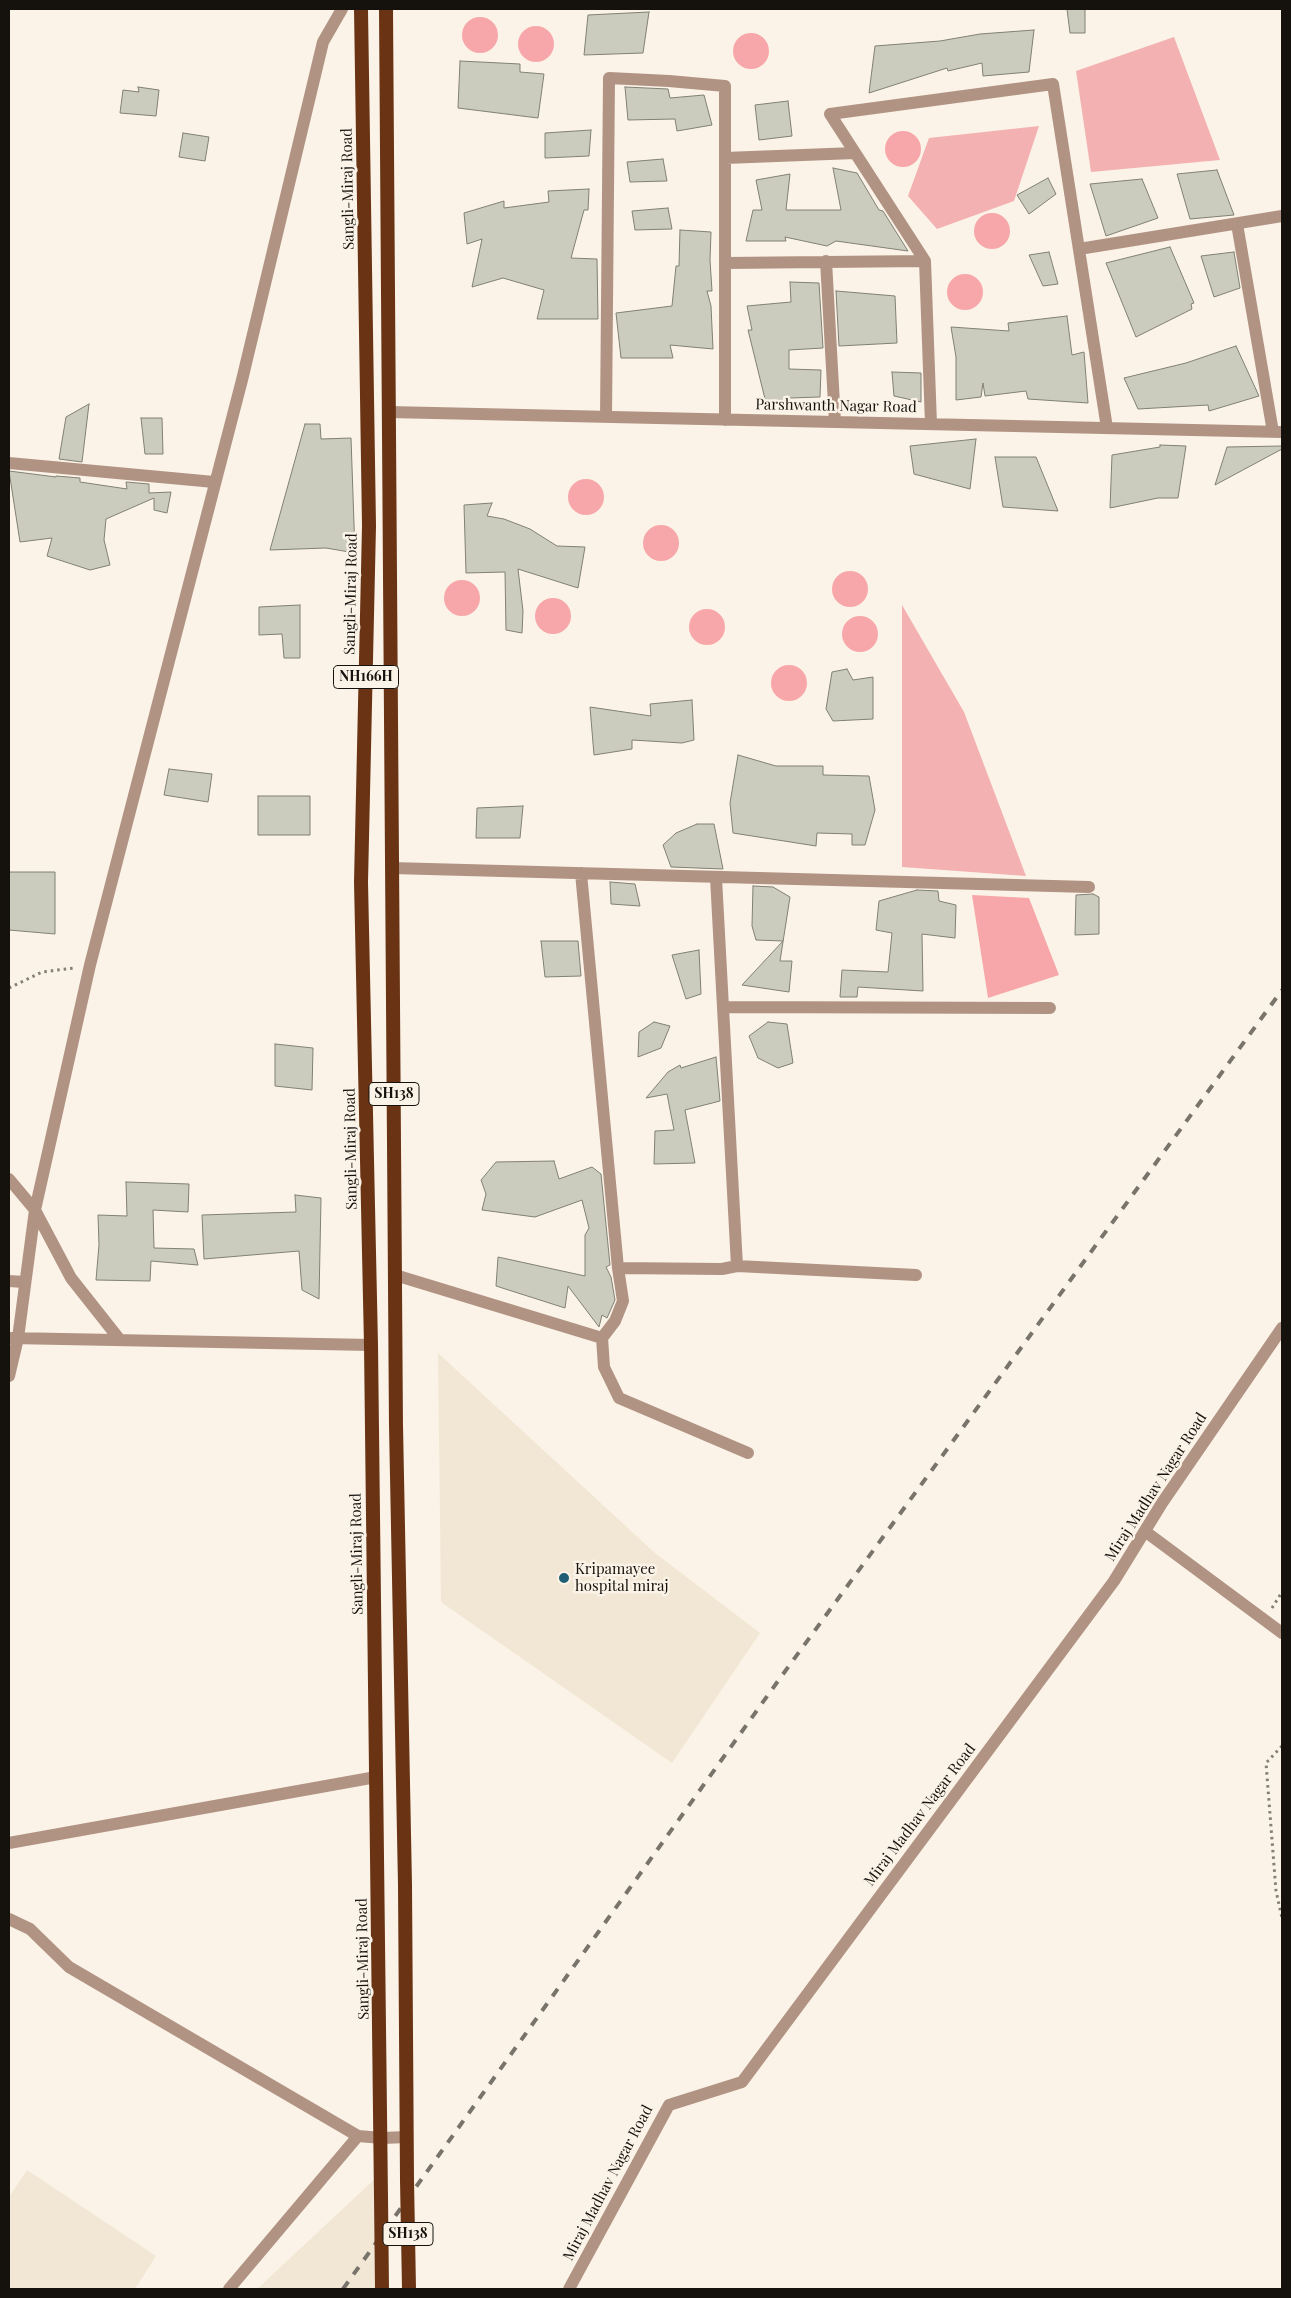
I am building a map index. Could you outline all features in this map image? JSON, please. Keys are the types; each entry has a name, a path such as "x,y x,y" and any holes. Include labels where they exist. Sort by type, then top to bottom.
{"highway":[{"name":"Sangli-Miraj Road","path":"361,9 369,526 361,882 371,1345 382,2138 382,2289"},
{"name":"SH138","path":"386,9 395,1275 409,2289"}],"street":[{"path":"9,1376 13,1338 35,1210 90,965 242,380 323,42 342,9"},
{"path":"606,417 609,78 725,86 725,420"},
{"path":"931,424 925,261 830,114 1053,84 1107,428"},
{"path":"725,158 855,153"},
{"path":"1079,249 1282,216"},
{"path":"1237,224 1278,432"},
{"path":"826,261 835,422"},
{"path":"725,263 925,261"},
{"name":"Parshwanth Nagar Road","path":"389,412 1278,432"},
{"path":"9,463 214,482"},
{"path":"392,868 1089,887"},
{"path":"581,873 618,1268 623,1301 615,1321 602,1338 604,1367 619,1398 748,1453"},
{"path":"716,878 737,1266"},
{"path":"723,1007 1050,1008"},
{"path":"9,1179 35,1210 71,1278 120,1340"},
{"path":"618,1268 722,1269 737,1266 916,1275"},
{"path":"395,1275 602,1338"},
{"path":"9,1281 24,1282"},
{"name":"Miraj Madhav Nagar Road","path":"569,2289 669,2105 742,2082 1114,1581 1146,1532 1162,1503 1282,1328"},
{"path":"13,1338 371,1345"},
{"path":"1146,1532 1282,1633"},
{"path":"9,1843 376,1777"},
{"path":"9,1919 30,1929 69,1967 358,2136 382,2138 407,2136"},
{"path":"230,2289 358,2136"}],"path":[{"path":"9,988 42,972 90,965"},
{"path":"1282,1746 1266,1763 1276,1891 1282,1918"}],"shaded area":[{"path":"480,17 487,18 493,22 497,28 497,42 493,48 487,52 480,53 473,52 467,48 463,42 462,35 463,28 467,22 473,18"},
{"path":"536,26 543,27 549,31 553,37 553,51 549,57 543,61 536,62 529,61 523,57 519,51 518,44 519,37 523,31 529,27"},
{"path":"751,33 758,34 764,38 768,44 768,58 764,64 758,68 751,69 744,68 738,64 734,58 733,51 734,44 738,38 744,34"},
{"path":"1174,37 1220,160 1091,172 1076,71"},
{"path":"1039,126 1014,201 937,229 908,196 929,138"},
{"path":"903,131 910,132 916,136 920,142 920,156 916,162 910,166 903,167 896,166 890,162 886,156 885,149 886,142 890,136 896,132"},
{"path":"992,213 999,214 1005,218 1009,224 1009,238 1005,244 999,248 992,249 985,248 979,244 975,238 974,231 975,224 979,218 985,214"},
{"path":"965,274 972,275 978,279 982,285 982,299 978,305 972,309 965,310 958,309 952,305 948,299 947,292 948,285 952,279 958,275"},
{"path":"586,479 593,480 599,484 603,490 603,504 599,510 593,514 586,515 579,514 573,510 569,504 568,497 569,490 573,484 579,480"},
{"path":"661,525 668,526 674,530 678,536 678,550 674,556 668,560 661,561 654,560 648,556 644,550 643,543 644,536 648,530 654,526"},
{"path":"850,571 857,572 863,576 867,582 867,596 863,602 857,606 850,607 843,606 837,602 833,596 832,589 833,582 837,576 843,572"},
{"path":"462,580 469,581 475,585 479,591 479,605 475,611 469,615 462,616 455,615 449,611 445,605 444,598 445,591 449,585 455,581"},
{"path":"553,598 560,599 566,603 570,609 570,623 566,629 560,633 553,634 546,633 540,629 536,623 535,616 536,609 540,603 546,599"},
{"path":"902,605 964,712 1026,876 902,867"},
{"path":"707,609 714,610 720,614 724,620 724,634 720,640 714,644 707,645 700,644 694,640 690,634 689,627 690,620 694,614 700,610"},
{"path":"860,616 867,617 873,621 877,627 877,641 873,647 867,651 860,652 853,651 847,647 843,641 842,634 843,627 847,621 853,617"},
{"path":"789,665 796,666 802,670 806,676 806,690 802,696 796,700 789,701 782,700 776,696 772,690 771,683 772,676 776,670 782,666"},
{"path":"972,895 1029,898 1059,975 988,998"},
{"name":"Kripamayee hospital miraj","path":"438,1353 655,1553 760,1633 672,1763 441,1602"},
{"path":"27,2170 156,2256 135,2289 9,2289 9,2197"},
{"path":"378,2176 378,2289 257,2289"}],"building":[{"path":"1067,9 1085,9 1085,33 1070,33"},
{"path":"649,12 643,53 584,55 588,15"},
{"path":"1034,30 1029,72 983,76 982,63 948,71 947,68 869,93 875,46 940,41 980,34"},
{"path":"460,61 520,64 520,72 544,74 538,118 458,108"},
{"path":"138,87 159,90 156,116 120,113 123,90 139,92"},
{"path":"625,87 668,89 670,98 704,95 712,125 677,131 675,119 628,120"},
{"path":"788,101 792,136 759,140 755,105"},
{"path":"591,130 589,156 545,158 545,133"},
{"path":"183,133 209,137 205,161 179,157"},
{"path":"663,159 667,181 630,182 627,162"},
{"path":"833,168 857,173 879,210 883,211 908,251 836,241 827,246 785,237 786,241 746,241 753,210 762,210 756,180 790,174 786,210 841,210"},
{"path":"1217,170 1234,215 1190,219 1177,174"},
{"path":"1048,178 1056,194 1029,214 1017,195"},
{"path":"1142,179 1158,218 1106,236 1090,184"},
{"path":"589,189 588,210 584,210 571,258 597,259 598,319 537,319 544,290 503,278 472,287 482,239 467,244 464,213 504,201 504,208 549,202 548,191"},
{"path":"668,208 672,229 635,230 632,211"},
{"path":"680,230 711,232 712,291 707,291 711,306 713,349 670,345 673,358 621,358 616,313 672,306 676,266 679,266"},
{"path":"1170,247 1194,303 1191,304 1192,309 1136,337 1106,263"},
{"path":"1049,252 1058,284 1043,286 1029,255"},
{"path":"1234,252 1240,288 1214,297 1201,256"},
{"path":"790,282 819,283 823,348 789,350 789,369 821,370 820,397 790,398 766,403 748,330 752,330 747,306 791,302"},
{"path":"836,291 895,296 897,343 839,346"},
{"path":"1067,316 1072,355 1084,352 1088,403 1028,399 1026,391 985,396 983,383 981,397 956,400 956,357 951,327 1009,331 1008,323"},
{"path":"1236,346 1259,396 1209,411 1208,405 1138,409 1124,378 1186,363"},
{"path":"892,372 921,373 921,402 894,396"},
{"path":"89,404 82,462 59,459 66,417"},
{"path":"141,418 162,418 163,454 145,454"},
{"path":"305,424 320,424 321,439 351,438 355,553 326,548 270,550"},
{"path":"976,439 970,489 914,474 910,446"},
{"path":"1160,445 1186,446 1178,498 1158,498 1110,508 1112,455 1160,447"},
{"path":"1282,446 1282,449 1215,485 1227,447"},
{"path":"995,457 1036,457 1058,511 1003,507"},
{"path":"9,471 80,478 80,482 127,489 126,482 149,484 149,493 171,492 167,513 154,510 154,498 106,519 104,540 110,565 90,570 47,556 52,538 20,542"},
{"path":"492,503 487,516 504,519 530,529 557,546 585,547 578,588 518,569 523,611 522,633 506,630 505,572 466,573 464,505"},
{"path":"300,605 300,658 284,658 282,634 259,635 259,607"},
{"path":"847,669 853,680 873,677 873,719 833,721 826,709 832,672"},
{"path":"692,700 694,740 682,743 632,740 632,749 594,755 590,707 651,716 650,704"},
{"path":"738,755 776,766 823,766 823,775 869,776 875,810 865,845 852,845 852,834 817,833 816,846 733,833 730,803"},
{"path":"169,769 212,774 208,802 164,795"},
{"path":"258,796 310,796 310,835 258,835"},
{"path":"523,806 520,838 476,838 477,808"},
{"path":"697,824 714,824 723,869 671,867 663,845 676,833"},
{"path":"9,872 55,872 55,934 9,930"},
{"path":"610,882 635,884 640,906 611,904"},
{"path":"753,886 773,887 790,897 780,961 792,961 789,992 742,985 783,941 756,940 752,926"},
{"path":"917,890 938,891 939,901 956,905 955,938 922,934 923,991 858,987 857,997 840,997 842,970 888,972 892,933 876,930 879,901"},
{"path":"1093,894 1099,897 1099,934 1075,935 1076,895"},
{"path":"541,941 578,941 581,976 545,977"},
{"path":"699,950 701,994 686,999 672,955"},
{"path":"654,1022 670,1026 661,1048 638,1057 639,1032"},
{"path":"768,1022 787,1024 793,1063 778,1068 758,1058 749,1036"},
{"path":"275,1044 313,1048 312,1090 275,1086"},
{"path":"716,1057 720,1101 685,1110 695,1163 654,1164 655,1131 674,1130 667,1094 646,1098 668,1072 680,1065 681,1068"},
{"path":"554,1161 559,1179 592,1167 601,1174 610,1265 606,1267 611,1277 615,1300 607,1318 602,1315 599,1327 568,1286 565,1308 496,1286 498,1257 585,1276 585,1235 589,1228 582,1200 535,1217 482,1210 486,1194 481,1180 496,1162"},
{"path":"126,1182 189,1184 188,1212 153,1210 154,1248 194,1249 198,1265 151,1261 150,1281 96,1280 99,1245 98,1215 127,1216"},
{"path":"295,1195 321,1198 319,1299 302,1290 299,1251 204,1259 202,1215 296,1212"}],"railway":[{"path":"343,2289 778,1681 1282,990"}],"place":[{"name":"Kripamayee hospital miraj","path":"564,1578"}]}
